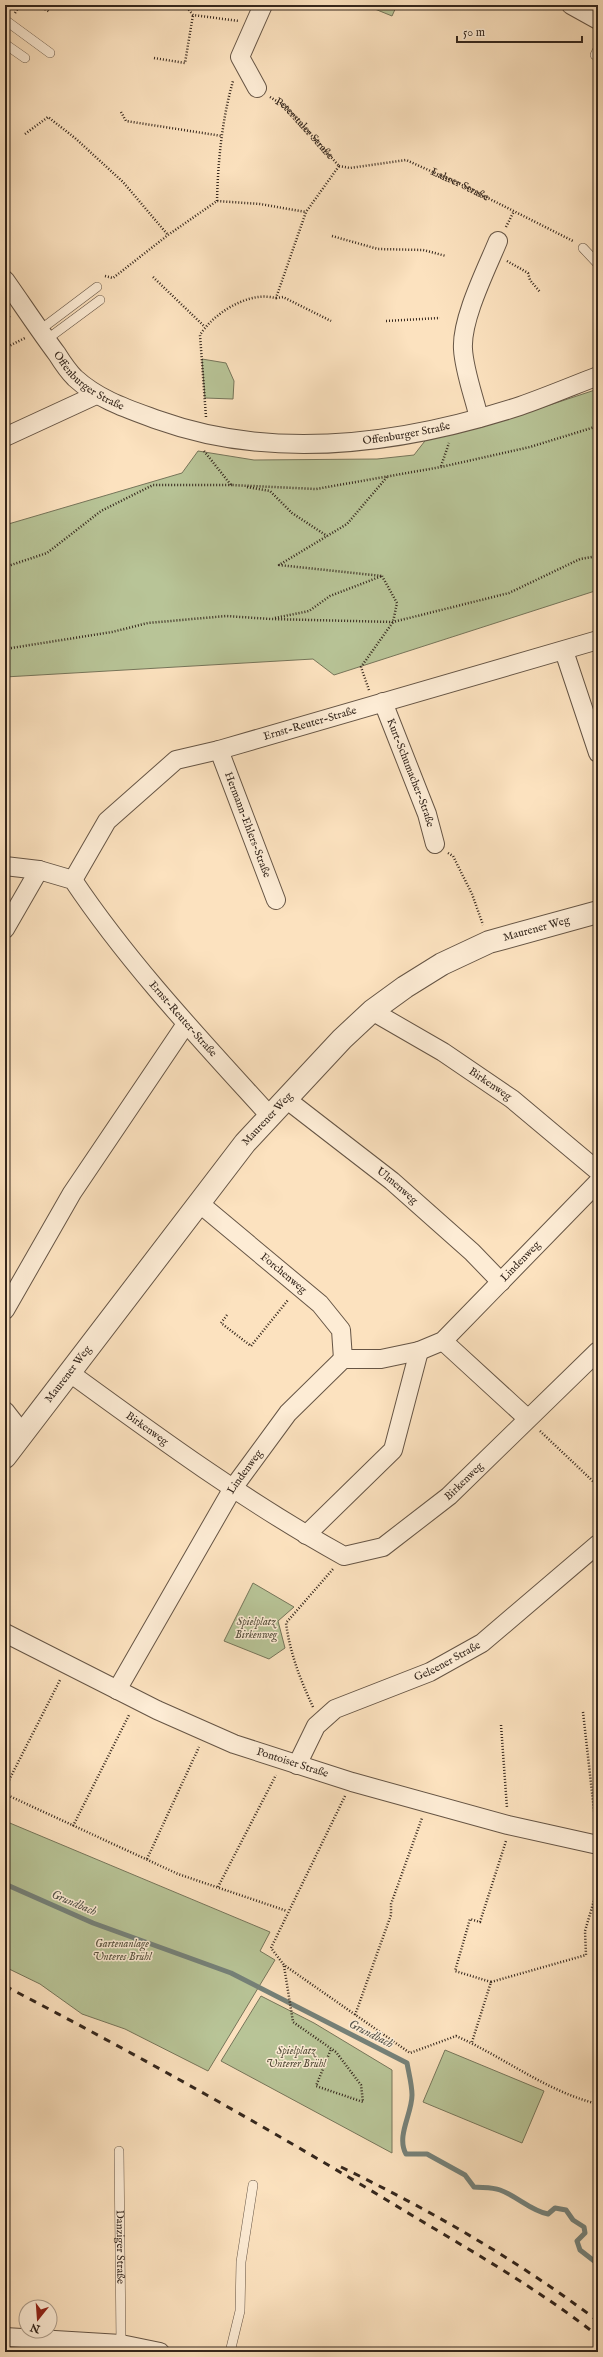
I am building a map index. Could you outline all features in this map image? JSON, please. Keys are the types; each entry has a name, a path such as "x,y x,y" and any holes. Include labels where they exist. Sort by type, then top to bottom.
{"street":[{"path":"257,88 240,57 263,5"},
{"path":"571,5 598,20"},
{"path":"479,418 462,348 468,319 480,282 498,240"},
{"name":"Offenburger Straße","path":"5,280 74,377 96,395 117,405 189,431 207,434 269,444 344,444 454,425 520,406 598,376"},
{"path":"5,437 96,395"},
{"name":"Ernst-Reuter-Straße","path":"270,1116 186,1024 88,902 73,880 107,821 176,760 219,750 598,640"},
{"path":"564,651 598,753"},
{"name":"Kurt-Schumacher-Straße","path":"383,702 427,814 434,844"},
{"name":"Hermann-Ehlers-Straße","path":"219,750 276,900"},
{"path":"5,866 39,870 73,880"},
{"path":"5,929 39,870"},
{"name":"Maurener Weg","path":"5,1457 245,1143 286,1098 372,1011 404,987 442,964 489,942 598,912"},
{"name":"Birkenweg","path":"372,1011 443,1052 512,1099 598,1171"},
{"path":"5,1310 72,1193 186,1024"},
{"name":"Ulmenweg","path":"286,1098 392,1181 472,1252 501,1282"},
{"name":"Lindenweg","path":"117,1690 233,1488 288,1413 343,1359 381,1360 419,1351 443,1340 598,1182"},
{"name":"Forchenweg","path":"199,1203 320,1304 341,1330 343,1359"},
{"path":"443,1340 527,1418"},
{"path":"306,1535 393,1450 419,1351"},
{"name":"Birkenweg","path":"70,1373 233,1488 306,1535 344,1556 383,1547 449,1496 527,1418 598,1351"},
{"path":"5,1411 23,1434"},
{"name":"Geleener Straße","path":"290,1763 320,1721 336,1708 430,1672 482,1643 598,1544"},
{"name":"Pontoiser Straße","path":"5,1633 137,1700 234,1744 352,1782 508,1825 598,1845"},
{"path":"6,2334 121,2344 157,2352"}],"lane":[{"path":"5,20 50,53"},
{"path":"5,44 25,58"},
{"path":"583,248 598,264"},
{"path":"43,335 97,287"},
{"path":"43,335 100,300"},
{"name":"Danziger Straße","path":"119,2151 121,2344"},
{"path":"230,2352 240,2311 241,2262 253,2185"}],"path":[{"path":"37,5 50,12"},
{"path":"185,5 193,15 255,23"},
{"path":"154,58 185,63 193,15"},
{"path":"218,201 218,165 226,106 240,57"},
{"name":"Peterstaler Straße","path":"257,88 285,106 339,166"},
{"path":"121,112 126,121 222,136"},
{"path":"25,134 48,117 75,138 123,182 168,235"},
{"name":"Lahrer Straße","path":"339,166 350,168 406,160 462,184 575,242"},
{"path":"276,298 306,212 339,166"},
{"path":"100,276 113,278 168,235 218,201 260,204 306,212"},
{"path":"332,236 378,249 423,250 446,256"},
{"path":"508,262 528,273 530,280 540,292"},
{"path":"153,277 205,327"},
{"path":"207,434 200,342 200,335 205,327 236,303 259,296 276,298 283,297 331,321"},
{"path":"386,321 440,318"},
{"path":"5,348 43,335"},
{"path":"441,466 454,425"},
{"path":"5,567 47,553 101,511 153,485 231,485 316,489 387,477 530,447 598,426"},
{"path":"189,431 231,485 270,491 292,513 327,536"},
{"path":"382,576 279,565 347,524 387,477"},
{"path":"5,649 112,632 148,623 226,616 271,620 393,622 509,593 580,559 598,556"},
{"path":"271,620 309,611 330,596 382,576"},
{"path":"382,576 397,603 393,622 361,667 371,695 383,702"},
{"path":"434,844 453,856 472,894 489,942"},
{"path":"227,1315 221,1323 252,1346 298,1287"},
{"path":"527,1418 598,1486"},
{"path":"320,1721 296,1669 289,1648 286,1623 344,1556"},
{"path":"5,1788 67,1665"},
{"path":"74,1826 137,1700"},
{"path":"583,1712 598,1845"},
{"path":"501,1725 508,1825 507,1838 480,1922 470,1919 455,1971 491,1982 586,1955 585,1931 598,1887"},
{"path":"147,1859 207,1732"},
{"path":"218,1887 290,1763"},
{"path":"352,1782 270,1948 284,1965 355,2016 410,2052 456,2036 472,2042 560,2091 579,2100 598,2104"},
{"path":"5,1794 178,1874 287,1911"},
{"path":"355,2016 391,1915 391,1904 428,1803"},
{"path":"284,1965 293,2022 331,2049 361,2085 363,2102 316,2086 331,2049"},
{"path":"472,2042 491,1982"}],"green space":[{"path":"365,5 397,5 392,16"},
{"path":"202,359 226,363 234,381 233,399 205,398"},
{"path":"598,389 598,590 334,675 313,659 5,677 5,525 182,473 198,451 254,460 377,459 414,455 428,437 492,424"},
{"name":"Spielplatz Birkenweg","path":"253,1583 294,1607 278,1621 285,1648 269,1659 224,1641"},
{"name":"Gartenanlage Unteres Brühl","path":"5,1821 270,1932 260,1951 275,1960 208,2071 125,2029 82,2014 40,1984 5,1967"},
{"name":"Spielplatz Unterer Brühl","path":"261,1996 314,2023 392,2070 392,2153 221,2061"},
{"path":"445,2050 544,2091 522,2143 423,2102"}],"waterway":[{"name":"Grundbach","path":"5,1884 93,1923 231,1973 407,2063 412,2095 403,2140 403,2147 406,2154 427,2154 465,2175 474,2187 500,2190 536,2210 548,2214 555,2208 566,2210 573,2220 584,2227 585,2233 577,2241 580,2250 598,2264"}],"railway":[{"path":"5,1986 197,2090 338,2171 521,2281 598,2336"},
{"path":"341,2167 441,2219 505,2257 598,2321"}]}
